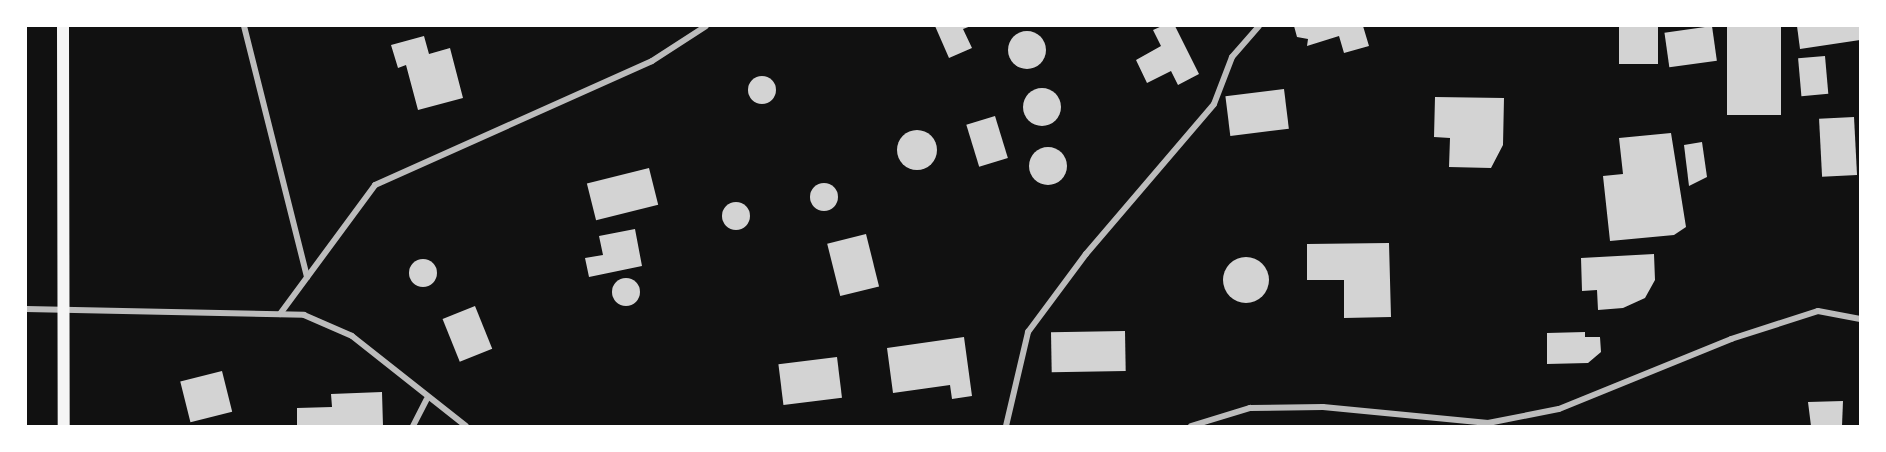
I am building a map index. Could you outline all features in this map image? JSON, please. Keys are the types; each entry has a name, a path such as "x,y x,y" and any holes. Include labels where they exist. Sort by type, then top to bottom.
{"main road":[{"path":"63,26 64,426"}],"street":[{"path":"244,26 307,277"},
{"path":"280,314 375,185 652,61 706,26"},
{"path":"1006,426 1028,332 1093,244 1214,104 1232,57 1259,26"},
{"path":"26,309 304,315 352,336 427,399 466,426"},
{"path":"1191,426 1250,408 1323,407 1488,423 1559,409 1731,339 1818,311 1860,319"},
{"path":"413,426 427,399"},
{"path":"1439,420 1444,426"}],"building":[{"path":"935,26 971,26 963,29 972,48 949,58"},
{"path":"1162,26 1175,26 1199,74 1178,85 1171,71 1147,83 1136,60 1161,46 1153,30"},
{"path":"1294,26 1363,26 1369,46 1344,53 1339,36 1307,46 1308,39 1297,37"},
{"path":"1619,26 1658,26 1658,64 1619,64"},
{"path":"1712,26 1717,61 1669,67 1664,33"},
{"path":"1727,26 1781,26 1781,115 1727,115"},
{"path":"1797,26 1860,26 1860,40 1800,49"},
{"path":"1027,31 1041,36 1046,50 1041,64 1027,69 1013,64 1008,50 1013,36"},
{"path":"424,36 429,54 450,48 463,98 418,110 406,65 398,68 391,45"},
{"path":"1825,56 1828,94 1801,96 1798,58"},
{"path":"762,76 772,80 776,90 772,100 762,104 752,100 748,90 752,80"},
{"path":"1042,88 1056,93 1061,107 1056,121 1042,126 1028,121 1023,107 1028,93"},
{"path":"1284,89 1289,129 1230,136 1225,96"},
{"path":"1435,97 1504,98 1503,145 1491,168 1449,167 1450,138 1434,137"},
{"path":"995,116 1008,158 979,167 966,125"},
{"path":"1854,117 1857,175 1822,177 1819,119"},
{"path":"917,130 931,136 937,150 931,164 917,170 903,164 897,150 903,136"},
{"path":"1671,133 1686,227 1674,235 1610,241 1603,176 1623,174 1619,138"},
{"path":"1702,142 1707,177 1689,186 1684,145"},
{"path":"1048,147 1062,152 1067,166 1062,180 1048,185 1034,180 1029,166 1034,152"},
{"path":"649,168 658,205 596,220 587,183"},
{"path":"824,183 834,187 838,197 834,207 824,211 814,207 810,197 814,187"},
{"path":"736,202 746,206 750,216 746,226 736,230 726,226 722,216 726,206"},
{"path":"635,229 642,266 589,277 585,258 603,255 599,236"},
{"path":"866,234 879,286 840,296 827,244"},
{"path":"1389,243 1391,317 1344,318 1344,280 1307,280 1307,244"},
{"path":"1654,254 1655,280 1645,298 1623,308 1598,310 1597,290 1582,291 1581,258"},
{"path":"1246,257 1262,264 1269,280 1262,296 1246,303 1230,296 1223,280 1230,264"},
{"path":"423,259 433,263 437,273 433,283 423,287 413,283 409,273 413,263"},
{"path":"626,278 636,282 640,292 636,302 626,306 616,302 612,292 616,282"},
{"path":"475,306 492,349 460,362 443,319"},
{"path":"1125,331 1126,371 1052,372 1051,332"},
{"path":"1585,332 1585,337 1600,337 1601,352 1588,363 1547,364 1547,333"},
{"path":"964,337 972,396 952,399 950,385 893,393 887,348"},
{"path":"837,357 842,398 783,405 778,364"},
{"path":"222,371 232,412 190,422 180,381"},
{"path":"382,392 383,426 297,426 297,408 332,407 331,394"},
{"path":"1843,401 1842,426 1811,426 1808,402"}]}
